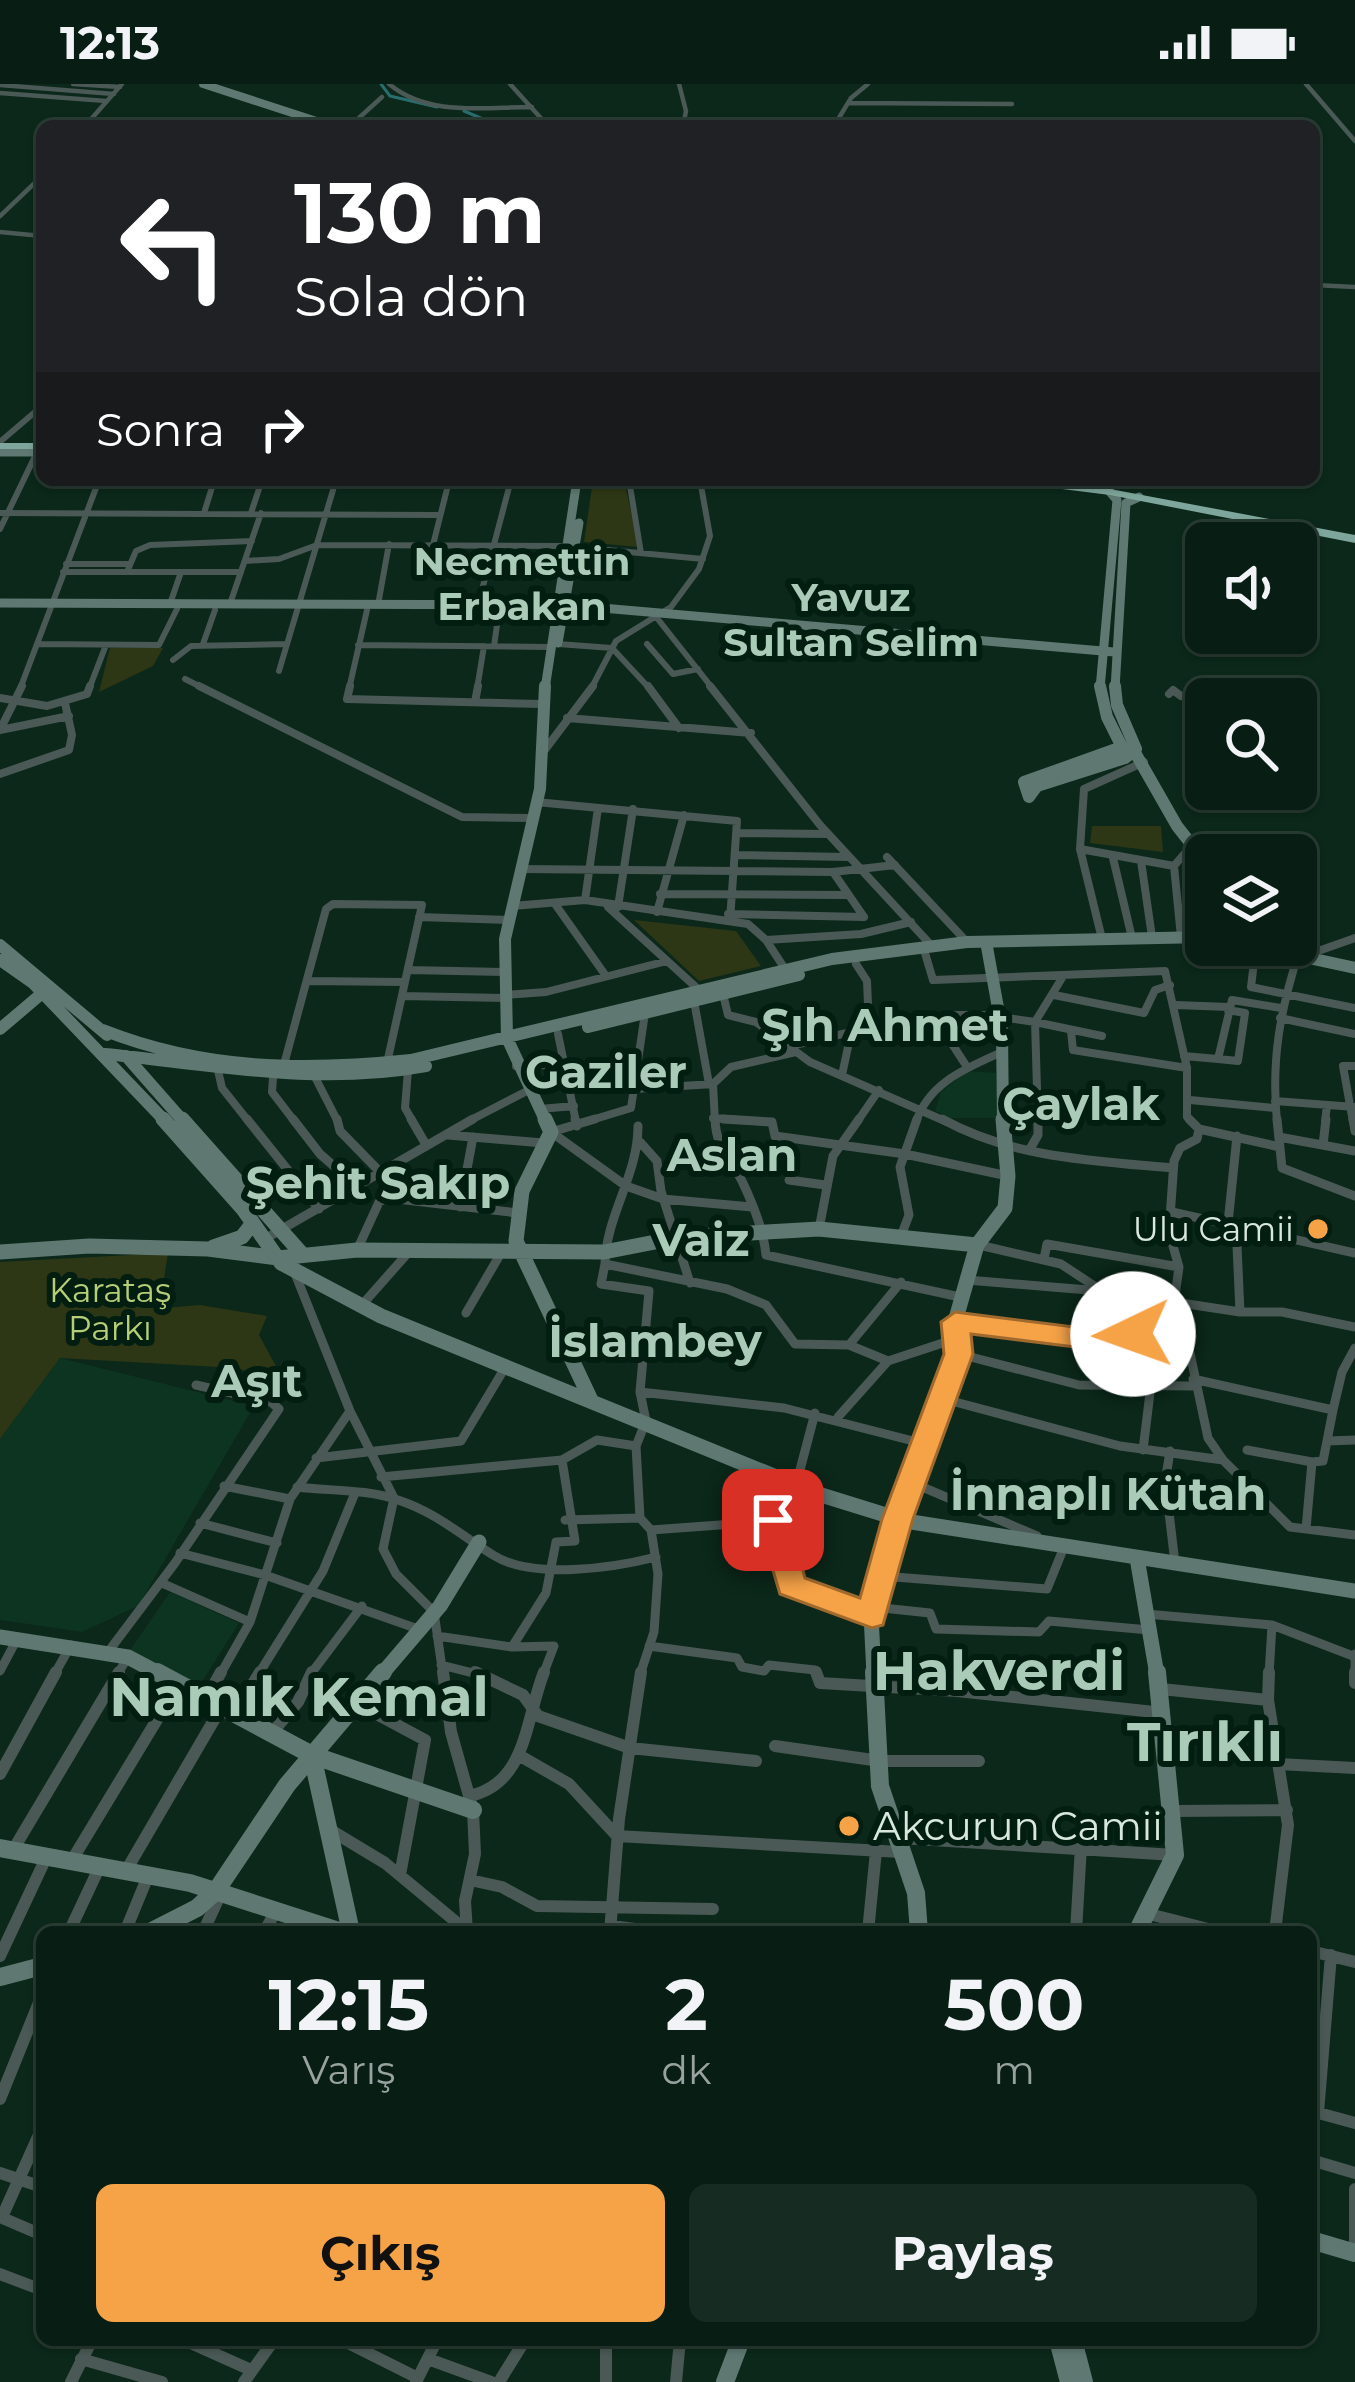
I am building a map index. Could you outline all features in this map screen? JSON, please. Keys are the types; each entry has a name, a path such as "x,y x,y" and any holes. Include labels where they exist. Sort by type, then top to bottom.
{"highway":[{"path":"0,445 36,448"},
{"path":"1062,486 1355,537"},
{"path":"1093,486 1355,537"}],"street":[{"path":"73,84 121,86"},
{"path":"202,84 313,120"},
{"path":"389,84 410,100 433,104 532,107"},
{"path":"510,84 543,120"},
{"path":"679,84 684,120"},
{"path":"838,120 868,84"},
{"path":"1306,84 1355,141"},
{"path":"90,120 121,86"},
{"path":"0,89 114,94"},
{"path":"0,89 106,101"},
{"path":"357,120 382,97"},
{"path":"848,103 1012,104"},
{"path":"0,216 36,182"},
{"path":"0,232 36,235"},
{"path":"1320,285 1355,287"},
{"path":"0,445 36,412"},
{"path":"0,529 36,457"},
{"path":"0,730 17,698 97,486"},
{"path":"204,513 212,486"},
{"path":"251,513 260,486"},
{"path":"279,671 334,486"},
{"path":"433,545 447,486"},
{"path":"478,605 511,486"},
{"path":"579,486 542,704 536,802 510,913 504,972 507,1042 540,1109 547,1138 518,1213 519,1253 545,1294 570,1363 590,1398"},
{"path":"630,486 641,553"},
{"path":"540,757 589,693 612,648 633,627 660,616 686,589 710,536 701,486"},
{"path":"1107,654 1117,500 1110,492"},
{"path":"1139,497 1126,503 1101,696 1185,835"},
{"path":"4,513 438,515"},
{"path":"230,604 261,513"},
{"path":"128,568 139,549 156,544 252,542"},
{"path":"245,561 279,559 317,545 389,544 571,547 703,559"},
{"path":"389,544 346,699 542,704"},
{"path":"65,568 242,572"},
{"path":"37,644 163,643 181,572"},
{"path":"0,606 299,607"},
{"path":"173,607 560,609 1107,654"},
{"path":"372,607 560,609"},
{"path":"203,644 214,610"},
{"path":"494,646 499,611"},
{"path":"660,616 827,834 910,922 928,949 933,980 1165,970 1185,1062 1190,1100 1186,1117 1199,1129 1355,1151"},
{"path":"173,660 185,647 203,644 287,644"},
{"path":"646,644 673,674 698,669"},
{"path":"0,698 47,706 87,694 106,645"},
{"path":"358,645 612,648 662,700 679,728"},
{"path":"540,723 548,710 553,645"},
{"path":"475,702 484,646"},
{"path":"185,679 463,817 532,818"},
{"path":"1168,694 1173,690 1181,696"},
{"path":"0,774 66,753 73,735 65,703"},
{"path":"0,730 69,716"},
{"path":"567,718 751,733"},
{"path":"1129,748 1125,758 1037,786 1029,797 1021,785 1031,778 1129,748"},
{"path":"1102,938 1080,849 1084,789 1144,762"},
{"path":"536,802 737,820 729,917"},
{"path":"585,900 598,808"},
{"path":"618,907 620,868 633,809"},
{"path":"657,912 684,815"},
{"path":"736,833 827,834"},
{"path":"1080,849 1174,866"},
{"path":"1181,937 1174,866 1185,853"},
{"path":"735,856 848,856"},
{"path":"1113,858 1132,938"},
{"path":"520,868 862,872 891,861 967,942"},
{"path":"1141,861 1152,937"},
{"path":"833,872 845,895 874,929"},
{"path":"660,894 845,895"},
{"path":"419,917 510,913 585,900 729,917 864,917"},
{"path":"604,903 696,995 716,1144 731,1162 764,1230 766,1255 813,1271 901,1282 960,1297"},
{"path":"555,904 606,976"},
{"path":"359,1188 320,1154 272,1092 329,906 422,905 387,1063"},
{"path":"729,917 748,924 766,940 785,969"},
{"path":"766,940 816,938 910,922"},
{"path":"278,1073 387,1063 558,1034 646,1013 696,995 723,994 967,942 1185,937"},
{"path":"816,938 832,959"},
{"path":"1321,950 1355,938"},
{"path":"105,1054 316,1079 408,1070 832,959 928,949 1185,941"},
{"path":"0,945 105,1054 135,1076 302,1253"},
{"path":"920,1926 921,1910 880,1786 872,1611 898,1519 944,1399 960,1297 977,1245 1005,1208 1008,1176 1002,1052 987,947"},
{"path":"1317,950 1355,964"},
{"path":"1317,953 1355,964"},
{"path":"0,960 103,1030 154,1051 217,1066"},
{"path":"402,996 546,992 667,961"},
{"path":"635,1090 711,1084 731,1066 869,1028 867,981 856,964"},
{"path":"1252,966 1251,987 1355,1008"},
{"path":"1293,966 1272,1070 1282,1168 1355,1196"},
{"path":"407,970 504,972"},
{"path":"1029,1150 1038,1135 1035,1022 1062,978"},
{"path":"308,981 405,982"},
{"path":"1054,995 1144,1013 1156,989 1170,985"},
{"path":"0,1027 44,989"},
{"path":"723,994 728,1015 756,1022 842,1075 976,1138 1071,1159 1173,1168"},
{"path":"1218,1059 1232,1000 1355,1034"},
{"path":"1071,1031 1073,1050 1185,1062 1238,1061 1245,1013 1176,1005"},
{"path":"448,1135 547,1138 632,1108 646,1013"},
{"path":"919,1019 999,1016 1102,1036"},
{"path":"937,1021 967,1067"},
{"path":"103,1030 278,1258 361,1306 796,1485 898,1519 1355,1587"},
{"path":"842,1075 850,1033"},
{"path":"558,1034 577,1126"},
{"path":"126,1055 154,1051"},
{"path":"902,1236 909,1215 900,1168 920,1108 935,1086 1002,1052"},
{"path":"516,1066 638,1062"},
{"path":"135,1076 165,1063"},
{"path":"217,1066 222,1088 319,1209"},
{"path":"1355,1066 1343,1066 1355,1131"},
{"path":"408,1070 405,1108 425,1143"},
{"path":"316,1079 340,1131 382,1174"},
{"path":"263,1240 359,1188 425,1143 531,1089"},
{"path":"819,1228 825,1185 839,1144 879,1090"},
{"path":"1190,1100 1351,1107"},
{"path":"1323,1145 1327,1105"},
{"path":"540,1109 574,1106"},
{"path":"713,1118 772,1122 776,1136 905,1154 1008,1176"},
{"path":"611,1926 617,1835 658,1574 651,1530 640,1518 636,1446 646,1421 640,1392 649,1291 601,1284 626,1186 635,1175 638,1126"},
{"path":"1199,1129 1194,1144 1180,1148 1173,1168 1169,1232 1180,1267 1174,1303 1187,1339 1208,1438 1223,1460 1290,1527 1355,1535"},
{"path":"1237,1136 1232,1224 1240,1312"},
{"path":"460,1207 473,1137"},
{"path":"547,1138 626,1186 663,1199 752,1207"},
{"path":"640,1142 662,1166 663,1199 681,1237 690,1283"},
{"path":"789,1180 825,1185"},
{"path":"357,1250 379,1202 388,1198 518,1213"},
{"path":"1172,1212 1355,1252"},
{"path":"208,1249 242,1237 252,1224"},
{"path":"605,1258 681,1237 819,1228 977,1245 1044,1259 1094,1282 1102,1292"},
{"path":"1044,1259 1047,1244 1180,1267"},
{"path":"0,1252 88,1246 208,1249 278,1258 357,1250 605,1258 728,1289 766,1305 795,1344 849,1345 887,1361"},
{"path":"466,1313 501,1253"},
{"path":"361,1306 407,1254"},
{"path":"294,1271 350,1411 394,1498 383,1550 395,1574 434,1612 451,1732 471,1803 475,1854 467,1926"},
{"path":"968,1280 1102,1292 1240,1312 1282,1312 1355,1328"},
{"path":"849,1345 901,1282"},
{"path":"838,1417 887,1361 956,1338 1075,1337 1098,1330 1187,1339"},
{"path":"1143,1450 1157,1335"},
{"path":"956,1338 1079,1385 1149,1390"},
{"path":"1247,1450 1322,1461 1342,1372 1355,1348"},
{"path":"316,1457 461,1441 506,1366"},
{"path":"1149,1390 1154,1384 1194,1383 1333,1411"},
{"path":"108,1652 164,1584 224,1486 279,1409 271,1402 196,1385"},
{"path":"640,1392 723,1397 838,1417 925,1444"},
{"path":"944,1399 1143,1450 1223,1460"},
{"path":"220,1708 293,1493 350,1411"},
{"path":"796,1485 815,1413"},
{"path":"382,1477 562,1460 597,1440 636,1446"},
{"path":"1327,1441 1355,1440"},
{"path":"1170,1451 1162,1502 1168,1504 1175,1563"},
{"path":"512,1648 516,1634 539,1608 553,1569 556,1542 574,1541 562,1460"},
{"path":"1306,1529 1312,1462"},
{"path":"777,1477 773,1520 791,1586 872,1611 930,1613 936,1629 1039,1632 1048,1621 1272,1625 1354,1655 1355,1682"},
{"path":"913,1483 1064,1546"},
{"path":"224,1486 394,1498 443,1519 498,1559 553,1569 617,1568 656,1557"},
{"path":"127,1869 220,1708 323,1571 355,1493"},
{"path":"570,1520 640,1518"},
{"path":"651,1530 773,1520"},
{"path":"200,1523 277,1543"},
{"path":"205,1926 219,1892 266,1814 354,1702 434,1612 478,1542"},
{"path":"882,1576 1047,1589 1064,1546"},
{"path":"181,1553 362,1606 418,1629"},
{"path":"1137,1558 1161,1689 1175,1855 1139,1926"},
{"path":"164,1584 250,1622"},
{"path":"271,1734 362,1606"},
{"path":"1272,1625 1268,1700 1287,1810 1276,1926"},
{"path":"0,1671 9,1638 108,1652 128,1658 312,1755 412,1793 471,1803 494,1789 522,1757 531,1706 554,1646 512,1648 437,1636"},
{"path":"0,1774 70,1645"},
{"path":"649,1646 737,1658 742,1667 764,1671 769,1665 815,1670 820,1683 1164,1713"},
{"path":"128,1658 6,1849 149,1874 323,1926"},
{"path":"441,1665 474,1672 523,1695 538,1716 630,1748 756,1761"},
{"path":"72,1860 178,1685"},
{"path":"1161,1689 1268,1700"},
{"path":"354,1702 424,1739 400,1875"},
{"path":"775,1746 880,1761 980,1761"},
{"path":"312,1755 330,1830 335,1926"},
{"path":"522,1757 568,1784 617,1835 876,1851 897,1845 1081,1846 1175,1855"},
{"path":"1278,1764 1355,1768"},
{"path":"1174,1811 1287,1810"},
{"path":"330,1830 400,1875 460,1926"},
{"path":"1076,1926 1081,1846"},
{"path":"869,1926 876,1851"},
{"path":"0,1956 46,1856"},
{"path":"72,1926 101,1865"},
{"path":"127,1926 149,1874"},
{"path":"470,1880 502,1887 537,1906 713,1909"},
{"path":"162,1926 219,1892"},
{"path":"268,1926 277,1910"},
{"path":"1143,1913 1179,1926"},
{"path":"1317,1952 1355,1962"},
{"path":"1317,2092 1331,1955"},
{"path":"0,1977 36,1968"},
{"path":"0,2099 36,2010"},
{"path":"1317,2112 1355,2122"},
{"path":"36,2142 1,2217 36,2232"},
{"path":"1317,2162 1355,2173"},
{"path":"0,2173 36,2183"},
{"path":"1317,2242 1355,2252 1355,2189"},
{"path":"0,2274 36,2288"},
{"path":"70,2382 89,2346"},
{"path":"209,2346 247,2376 270,2346"},
{"path":"353,2346 417,2380 433,2346"},
{"path":"428,2359 495,2382 521,2346"},
{"path":"606,2346 606,2382"},
{"path":"676,2382 679,2346"},
{"path":"725,2382 729,2346"},
{"path":"725,2382 739,2346"},
{"path":"1060,2346 1069,2382"},
{"path":"1075,2346 1084,2382"},
{"path":"81,2360 154,2381"}],"shaded area":[{"path":"966,1071 996,1073 998,1118 950,1118 935,1111 941,1092"},
{"path":"60,1358 254,1406 138,1606 82,1632 0,1620 0,1439"},
{"path":"170,1592 239,1623 199,1687 130,1650"}],"green space":[{"path":"592,486 625,486 639,547 584,542"},
{"path":"110,648 163,648 153,666 99,692"},
{"path":"1092,826 1161,826 1163,852 1090,843"},
{"path":"1185,858 1185,923 1183,923"},
{"path":"634,920 736,931 761,966 699,981"},
{"name":"Karataş Parkı","path":"168,1253 163,1286 166,1308 200,1305 267,1316 259,1335 277,1368 270,1378 236,1368 60,1358 0,1439 0,1262"}],"waterway":[{"path":"381,84 390,96 437,107"},
{"path":"464,111 491,120"}],"place":[{"name":"Ulu Camii","path":"1318,1229"},
{"name":"Akcurun Camii","path":"849,1826"}],"district":[{"name":"Necmettin Erbakan","path":"522,584"},
{"name":"Yavuz Sultan Selim","path":"851,620"},
{"name":"Şıh Ahmet","path":"885,1025"},
{"name":"Gaziler","path":"606,1072"},
{"name":"Çaylak","path":"1081,1104"},
{"name":"Aslan","path":"732,1155"},
{"name":"Şehit Sakıp","path":"378,1183"},
{"name":"Vaiz","path":"701,1240"},
{"name":"İslambey","path":"655,1341"},
{"name":"Aşıt","path":"257,1381"},
{"name":"İnnaplı Kütah","path":"1108,1494"},
{"name":"Hakverdi","path":"999,1671"},
{"name":"Namık Kemal","path":"299,1697"},
{"name":"Tırıklı","path":"1205,1742"}],"route":[{"path":"773,1520 791,1586 872,1616 898,1519 959,1354 955,1322 1075,1337 1098,1330 1133,1334"}]}
